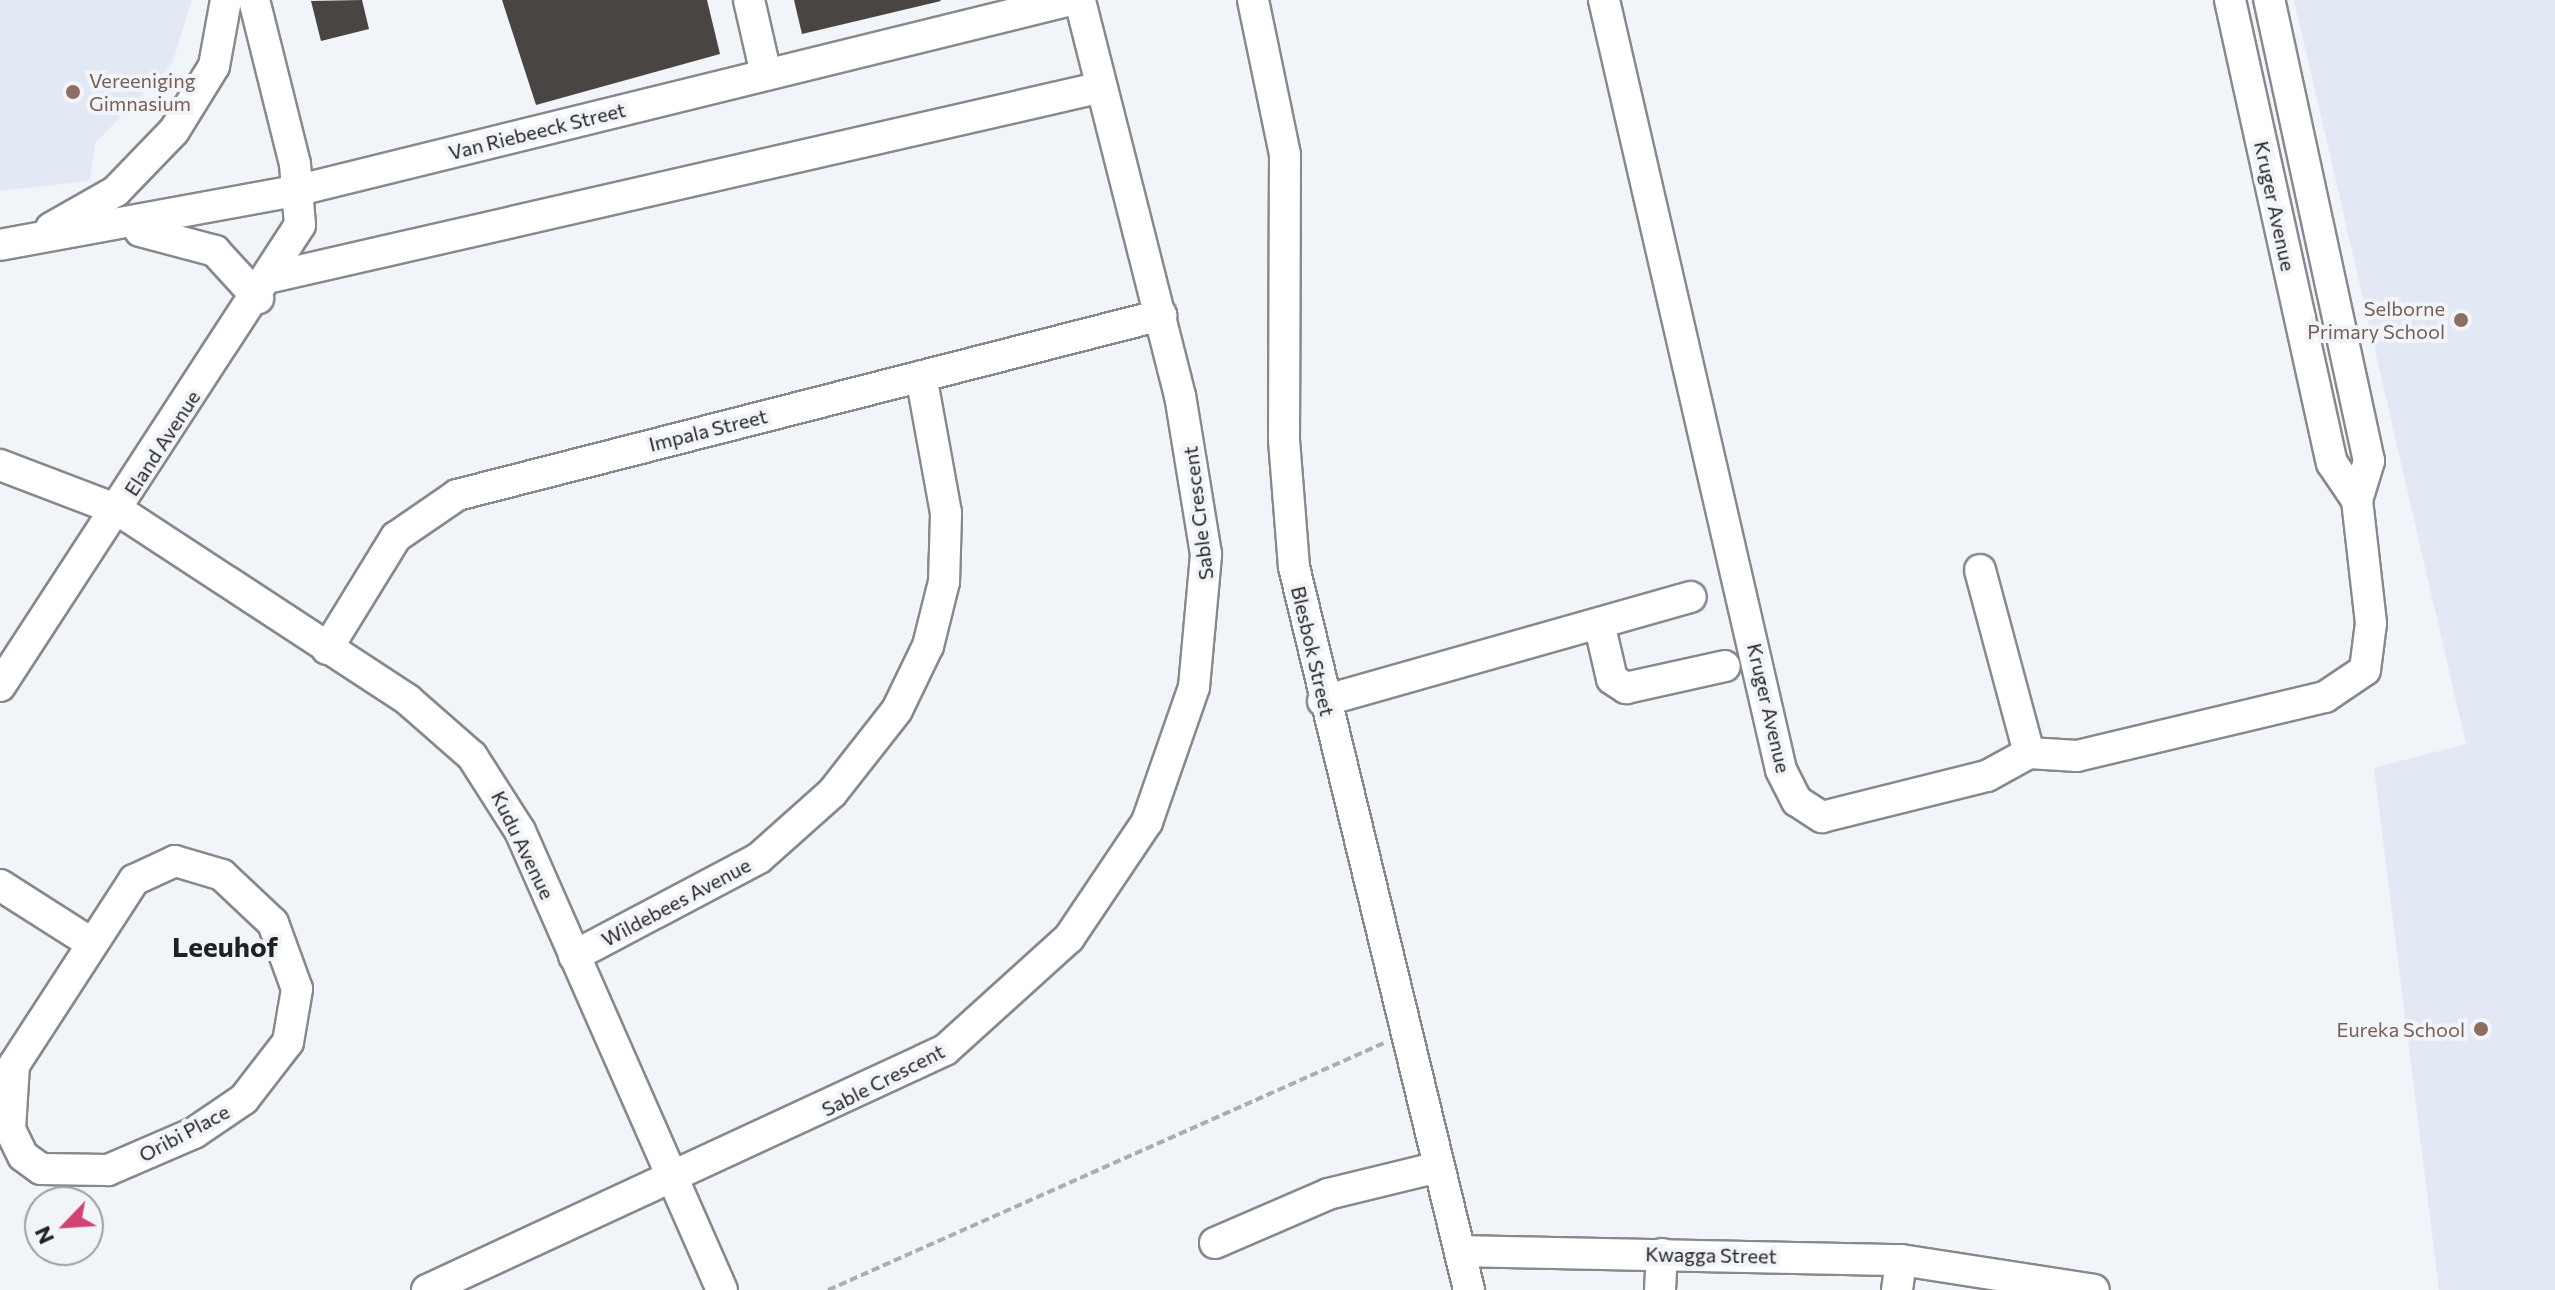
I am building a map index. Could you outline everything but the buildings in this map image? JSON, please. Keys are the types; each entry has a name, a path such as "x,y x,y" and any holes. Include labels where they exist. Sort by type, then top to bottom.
{"street":[{"path":"0,244 84,214 149,159 214,66 226,0"},
{"name":"Eland Avenue","path":"0,686 265,287 300,225 299,190 254,0"},
{"path":"749,0 766,74"},
{"name":"Van Riebeeck Street","path":"0,244 90,232 299,190 1071,0"},
{"name":"Sable Crescent","path":"427,1290 678,1178 945,1050 1047,962 1128,857 1180,743 1206,595 1196,475 1161,315 1080,0"},
{"name":"Blesbok Street","path":"1253,0 1285,155 1290,539 1323,701 1408,1032 1469,1290"},
{"name":"Kruger Avenue","path":"1604,0 1789,789 1812,813 1835,816 1987,776 2029,753 2077,756 2325,697 2355,682 2371,637 2357,500 2369,461 2269,0"},
{"name":"Kruger Avenue","path":"2230,0 2332,463 2357,500"},
{"path":"90,232 166,233 205,245 265,287 1102,87"},
{"name":"Impala Street","path":"327,649 396,537 440,502 1161,315"},
{"name":"Wildebees Avenue","path":"574,956 759,858 841,784 897,710 928,646 944,582 946,513 921,376"},
{"name":"Kudu Avenue","path":"0,465 118,510 427,714 477,763 509,809 678,1178 722,1290"},
{"path":"1980,570 2029,753"},
{"path":"1323,701 1600,627 1691,597"},
{"path":"1600,627 1612,679 1626,688 1725,666"},
{"name":"Oribi Place","path":"175,861 205,866 250,896 273,923 292,968 296,1009 278,1060 235,1105 121,1166 72,1175 23,1156 8,1104 26,1039 88,941 149,868 175,861"},
{"path":"0,885 88,941"},
{"path":"1215,1243 1328,1194 1439,1167"},
{"name":"Kwagga Street","path":"1460,1251 1662,1254 1899,1275 1961,1265 2094,1290"},
{"path":"1660,1290 1662,1254"}],"path":[{"path":"828,1290 1408,1032"}],"shaded area":[{"name":"Vereeniging Gimnasium","path":"0,0 192,0 172,64 95,143 90,181 0,191"},
{"path":"2294,0 2555,0 2555,1290 2439,1290 2374,768 2466,744"}],"place":[{"name":"Vereeniging Gimnasium","path":"73,92"},
{"name":"Selborne Primary School","path":"2461,320"},
{"name":"Eureka School","path":"2481,1029"}],"district":[{"name":"Leeuhof","path":"225,946"}]}
